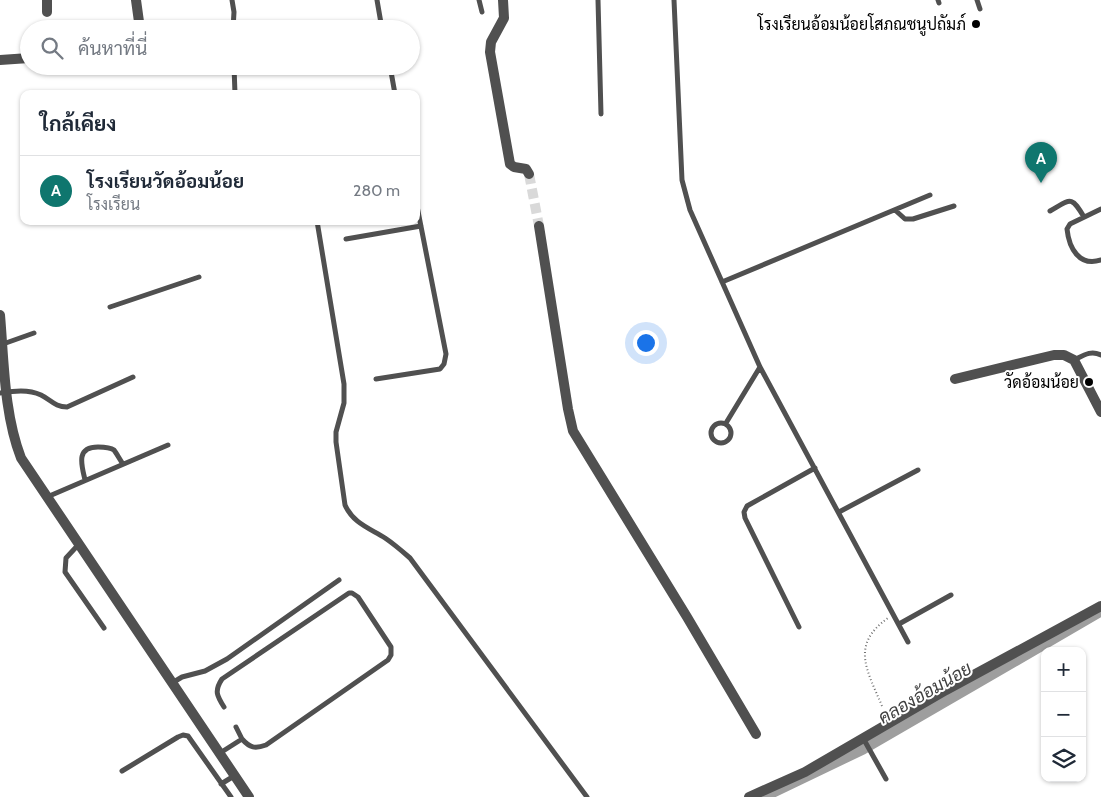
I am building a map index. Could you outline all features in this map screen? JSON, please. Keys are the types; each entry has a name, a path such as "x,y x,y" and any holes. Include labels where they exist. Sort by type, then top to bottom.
{"street":[{"path":"47,0 47,12"},
{"path":"136,0 139,20"},
{"path":"503,0 504,18 491,42 490,52 510,164 514,167 526,169 529,174"},
{"path":"0,60 20,59"},
{"path":"539,226 573,431 756,734"},
{"path":"0,315 4,392 14,440 21,458 249,797"},
{"path":"955,380 1054,355 1064,355 1074,360 1101,412"},
{"path":"750,797 805,772 865,740 946,690 1101,606"}],"lane":[{"path":"232,0 234,20"},
{"path":"377,0 380,20"},
{"path":"479,0 482,12"},
{"path":"598,0 601,114"},
{"path":"674,0 682,180 690,210 760,367 908,642"},
{"path":"977,0 980,8"},
{"path":"234,75 235,90"},
{"path":"392,75 394,90"},
{"path":"722,282 930,195"},
{"path":"1050,211 1066,202 1073,201 1084,218"},
{"path":"895,210 905,218 913,219 954,206"},
{"path":"1101,209 1070,224 1067,229 1077,256 1082,260 1101,260"},
{"path":"376,379 440,369 444,364 446,354 420,221"},
{"path":"318,225 344,384 344,403 336,432 336,442 345,505 349,514 356,521 394,544 410,558 588,797"},
{"path":"346,238 421,226"},
{"path":"110,307 198,277"},
{"path":"3,344 34,333"},
{"path":"1074,360 1088,353 1101,355"},
{"path":"726,423 760,367"},
{"path":"4,392 24,390 44,397 60,407 67,407 133,377"},
{"path":"718,423 726,423 731,429 731,437 725,442 717,442 712,437 712,429 718,423"},
{"path":"47,497 168,445"},
{"path":"85,480 81,463 82,454 87,449 105,447 113,450 123,464"},
{"path":"799,627 745,518 744,512 748,506 815,468"},
{"path":"839,512 918,470"},
{"path":"79,544 66,558 65,572 104,628"},
{"path":"172,683 182,677 205,671 227,659 339,580"},
{"path":"224,707 216,695 216,689 222,679 348,592 358,598 391,647 391,656 388,660 266,745 254,748 248,747 236,727"},
{"path":"899,624 951,595"},
{"path":"122,771 183,735 188,736 192,739 231,797"},
{"path":"219,753 242,739"},
{"path":"865,740 886,779"},
{"path":"221,784 234,776"}],"path":[{"path":"882,706 865,664 865,645 870,633 894,614"}],"waterway":[{"name":"คลองอ้อมน้อย","path":"763,797 863,749 1101,611"}],"tunnel":[{"path":"529,174 539,226"}],"place":[{"name":"โรงเรียนอ้อมน้อยโสภณชนูปถัมภ์","path":"976,24"},
{"name":"โรงเรียนวัดอ้อมน้อย","path":"1041,183"},
{"name":"วัดอ้อมน้อย","path":"1089,382"}]}
